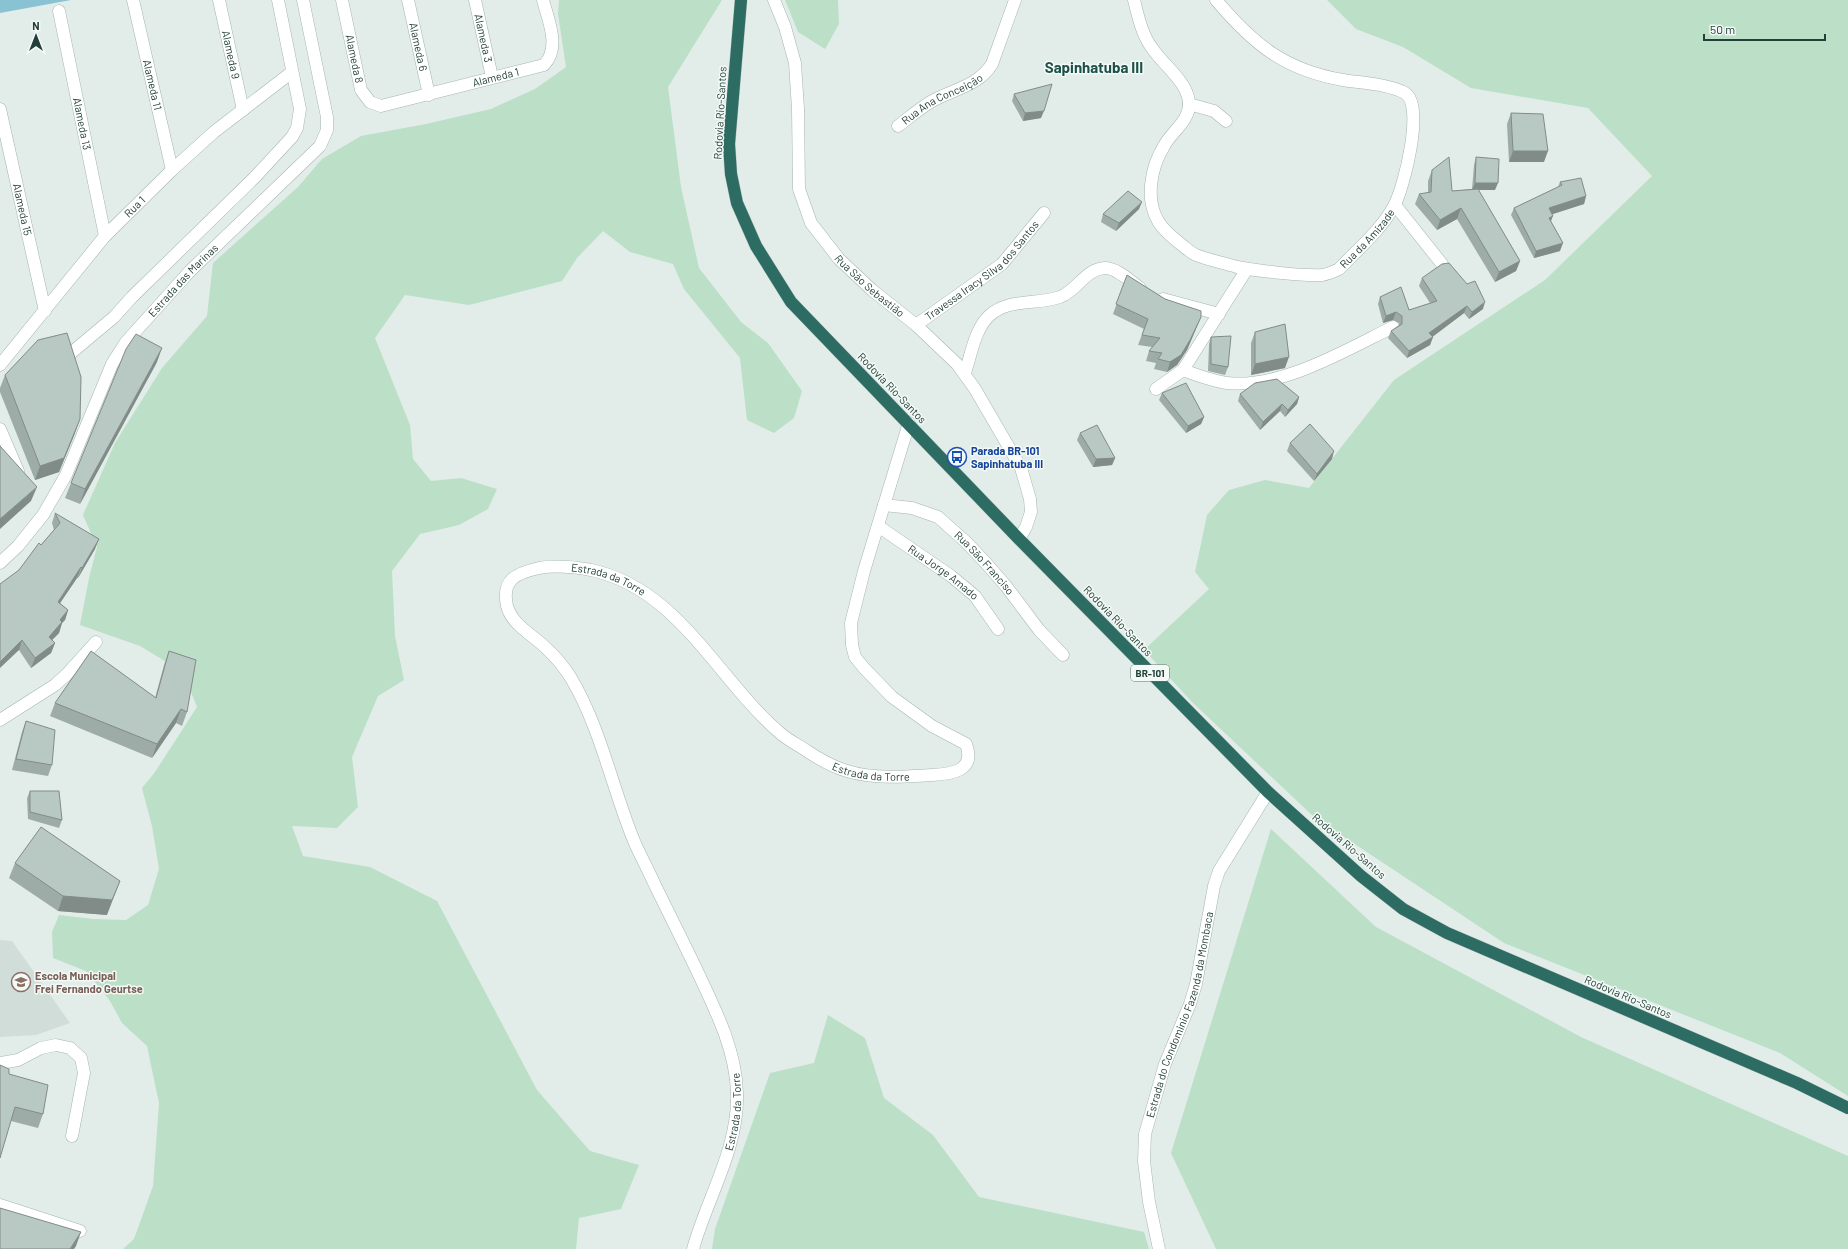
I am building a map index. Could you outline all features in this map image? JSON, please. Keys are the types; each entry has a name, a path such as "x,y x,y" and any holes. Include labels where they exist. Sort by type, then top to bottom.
{"highway":[{"name":"Rodovia Rio-Santos","path":"741,0 729,144 731,174 737,203 756,246 791,302 1019,539 1268,792 1361,876 1404,909 1441,929 1797,1083 1848,1108"}],"street":[{"name":"Alameda 11","path":"133,0 172,170"},
{"name":"Alameda 9","path":"219,0 243,110"},
{"path":"71,353 114,317 132,297 255,177 292,137 298,128 300,117 278,0"},
{"name":"Estrada das Marinas","path":"0,563 18,546 43,515 66,475 112,364 126,342 190,271 320,146 327,130 327,117 304,0"},
{"name":"Alameda 8","path":"342,0 361,90 370,102 381,106"},
{"name":"Alameda 6","path":"408,0 429,95"},
{"name":"Alameda 3","path":"474,0 492,77"},
{"name":"Alameda 1","path":"381,106 429,95 492,77 538,68 548,60 553,49 552,36 543,0"},
{"name":"Rua São Sebastião","path":"774,0 785,27 795,63 798,109 799,189 811,223 839,259 872,290 916,325 957,364 965,374 1021,468 1030,499 1031,512 1026,527 1019,539"},
{"name":"Rua Ana Conceição","path":"898,126 928,104 975,82 986,74 992,64 1004,25 1015,0"},
{"path":"1134,0 1143,29 1151,47 1181,83 1187,94 1189,104 1214,111 1226,122"},
{"name":"Rua da Amizade","path":"1189,104 1185,118 1161,151 1152,177 1151,197 1158,221 1172,238 1195,254 1247,269 1311,274 1330,273 1338,269 1379,228 1395,205 1407,168 1413,116 1412,103 1405,93 1392,88 1323,76 1281,60 1262,46 1230,17 1216,0"},
{"name":"Alameda 13","path":"59,11 106,236"},
{"name":"Rua 1","path":"0,365 106,236 172,170 214,132 292,72"},
{"name":"Alameda 15","path":"0,109 45,311"},
{"path":"1395,205 1442,264"},
{"name":"Travessa Iracy Silva dos Santos","path":"916,325 1002,264 1044,213"},
{"path":"965,374 975,342 989,315 1002,307 1061,297 1071,291 1092,271 1098,269 1108,268 1116,271 1146,292 1159,298 1219,314"},
{"path":"1156,389 1183,370 1247,269"},
{"path":"1183,370 1227,383 1245,383 1284,376 1314,366 1393,327"},
{"name":"Estrada da Torre","path":"693,1249 700,1224 718,1180 735,1127 737,1095 734,1063 718,1014 632,837 596,729 585,704 570,677 557,658 520,627 513,618 506,602 506,588 510,580 515,576 544,567 574,567 609,574 647,595 691,633 750,703 776,729 820,759 848,772 881,776 947,774 962,769 969,757 966,744 932,726 892,698 855,657 852,645 851,623 864,571 909,424"},
{"path":"0,430 18,471"},
{"name":"Rua São Franciso","path":"884,505 912,508 938,517 966,542 985,562 1006,586 1039,630 1063,654"},
{"name":"Rua Jorge Amado","path":"878,526 951,576 970,592 998,629"},
{"path":"0,720 55,685 96,642"},
{"name":"Estrada do Condominio Fazenda da Mombaca","path":"1159,1249 1149,1202 1144,1161 1145,1134 1165,1064 1190,1004 1196,984 1211,900 1217,876 1268,792"},
{"path":"0,1063 18,1060 41,1048 56,1045 70,1048 81,1058 84,1073 72,1136"},
{"path":"0,1205 80,1231"}],"shaded area":[{"name":"Escola Municipal Frei Fernando Geurtse","path":"0,940 12,941 70,1023 36,1035 0,1037"}],"green space":[{"path":"559,0 722,0 668,87 681,187 699,268 741,322 768,343 802,391 794,418 774,433 747,420 740,358 684,289 673,264 630,252 603,231 577,258 562,281 469,305 405,295 375,338 410,425 413,459 431,481 461,478 497,489 488,509 459,525 420,534 392,571 395,636 404,680 378,696 352,757 358,807 337,828 292,826 303,856 370,867 437,901 537,1090 590,1151 639,1165 621,1209 579,1218 576,1249 123,1249 134,1239 153,1186 159,1103 147,1046 122,1023 110,1001 86,971 53,958 52,932 59,915 93,919 126,920 148,905 159,869 152,826 142,788 155,772 197,707 183,672 140,646 80,625 89,578 97,547 83,515 115,443 162,368 207,316 213,263 298,187 322,159 361,136 426,124 491,109 535,89 566,67 558,14"},
{"path":"785,0 838,0 839,24 825,49 798,32"},
{"path":"1327,0 1848,0 1848,1096 1780,1053 1504,943 1314,817 1192,702 1144,650 1209,589 1195,572 1207,515 1229,490 1265,480 1309,488 1394,380 1545,280 1652,176 1588,108 1471,88 1403,47 1356,29"},
{"path":"1271,829 1376,927 1581,1037 1848,1156 1848,1249 1216,1249 1171,1153"},
{"path":"828,1015 865,1038 884,1098 933,1135 979,1197 1144,1232 1149,1249 712,1249 715,1229 770,1073 814,1063"}],"water":[{"path":"0,0 71,0 0,13"}],"building":[{"path":"1052,84 1044,111 1025,113 1014,94"},
{"path":"1511,113 1543,114 1548,151 1513,151"},
{"path":"1449,157 1452,191 1478,189 1520,261 1499,272 1461,208 1440,220 1419,194 1431,192 1432,170"},
{"path":"1476,157 1499,159 1498,183 1475,183"},
{"path":"1581,178 1586,196 1549,208 1553,216 1549,218 1563,243 1536,251 1514,208 1562,185 1560,182"},
{"path":"1128,191 1142,202 1119,223 1103,214"},
{"path":"1449,263 1467,284 1475,281 1485,302 1472,312 1467,306 1429,333 1433,337 1409,351 1391,331 1402,324 1402,316 1396,312 1386,316 1380,297 1401,287 1409,310 1437,301 1422,278 1442,264"},
{"path":"1127,275 1165,299 1201,311 1201,317 1181,355 1170,362 1158,359 1162,353 1149,351 1160,338 1142,335 1148,319 1116,304"},
{"path":"1285,324 1289,357 1255,364 1255,332"},
{"path":"67,333 81,377 80,419 64,458 40,466 5,375 38,340"},
{"path":"136,334 162,348 85,489 71,483 126,349"},
{"path":"1231,336 1228,367 1211,364 1211,337"},
{"path":"1277,379 1299,397 1288,410 1282,404 1263,422 1240,394 1255,383"},
{"path":"1186,383 1204,417 1188,426 1162,393"},
{"path":"1310,424 1334,451 1317,474 1290,443"},
{"path":"1097,425 1115,458 1096,459 1080,433"},
{"path":"0,446 37,487 0,519"},
{"path":"55,513 99,539 82,568 81,567 58,602 68,610 60,620 62,622 49,637 55,643 35,658 22,640 0,662 0,584 19,570 39,543 41,545 60,523"},
{"path":"91,651 156,698 169,651 196,660 187,712 181,709 157,744 55,703"},
{"path":"26,721 55,730 52,765 16,759"},
{"path":"30,791 59,791 62,820 30,812"},
{"path":"41,827 120,881 112,900 63,896 15,863"},
{"path":"0,1065 9,1069 9,1074 48,1085 43,1114 15,1107 0,1158"},
{"path":"0,1208 81,1232 70,1249 0,1249"}],"place":[{"name":"Parada BR-101 Sapinhatuba III","path":"957,457"},
{"name":"Escola Municipal Frei Fernando Geurtse","path":"21,982"}],"district":[{"name":"Sapinhatuba III","path":"1094,68"}]}
